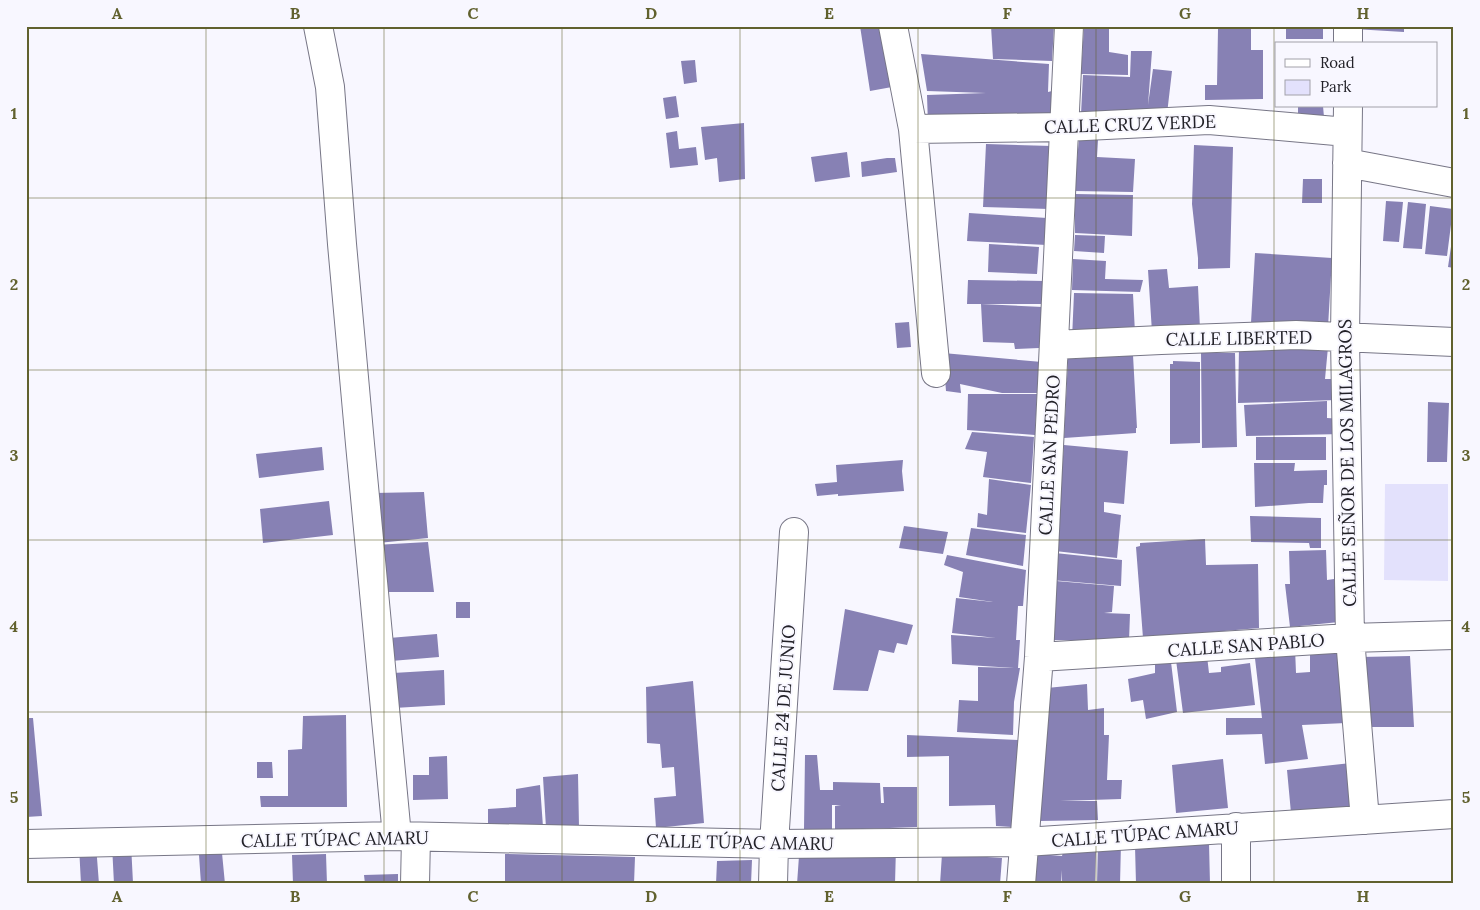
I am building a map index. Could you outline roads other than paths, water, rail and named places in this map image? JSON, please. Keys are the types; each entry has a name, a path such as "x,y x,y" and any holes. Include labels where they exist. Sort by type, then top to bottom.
{"street":[{"path":"318,26 330,87 359,435 406,837 415,884"},
{"path":"893,26 912,129 936,373"},
{"name":"CALLE SAN PEDRO","path":"1021,884 1039,657 1069,26"},
{"path":"1348,26 1348,42"},
{"name":"CALLE CRUZ VERDE","path":"912,129 1064,127 1209,120 1347,119"},
{"name":"CALLE SEÑOR DE LOS MILAGROS","path":"1347,119 1345,338 1350,638 1365,820"},
{"path":"1347,164 1454,183"},
{"name":"CALLE LIBERTED","path":"1054,345 1286,336 1454,342"},
{"name":"CALLE 24 DE JUNIO","path":"773,884 794,532"},
{"name":"CALLE SAN PABLO","path":"1039,657 1350,638 1454,635"},
{"name":"CALLE TÚPAC AMARU","path":"26,844 406,837 774,844 1025,842 1454,814"},
{"path":"1236,827 1236,884"}]}
